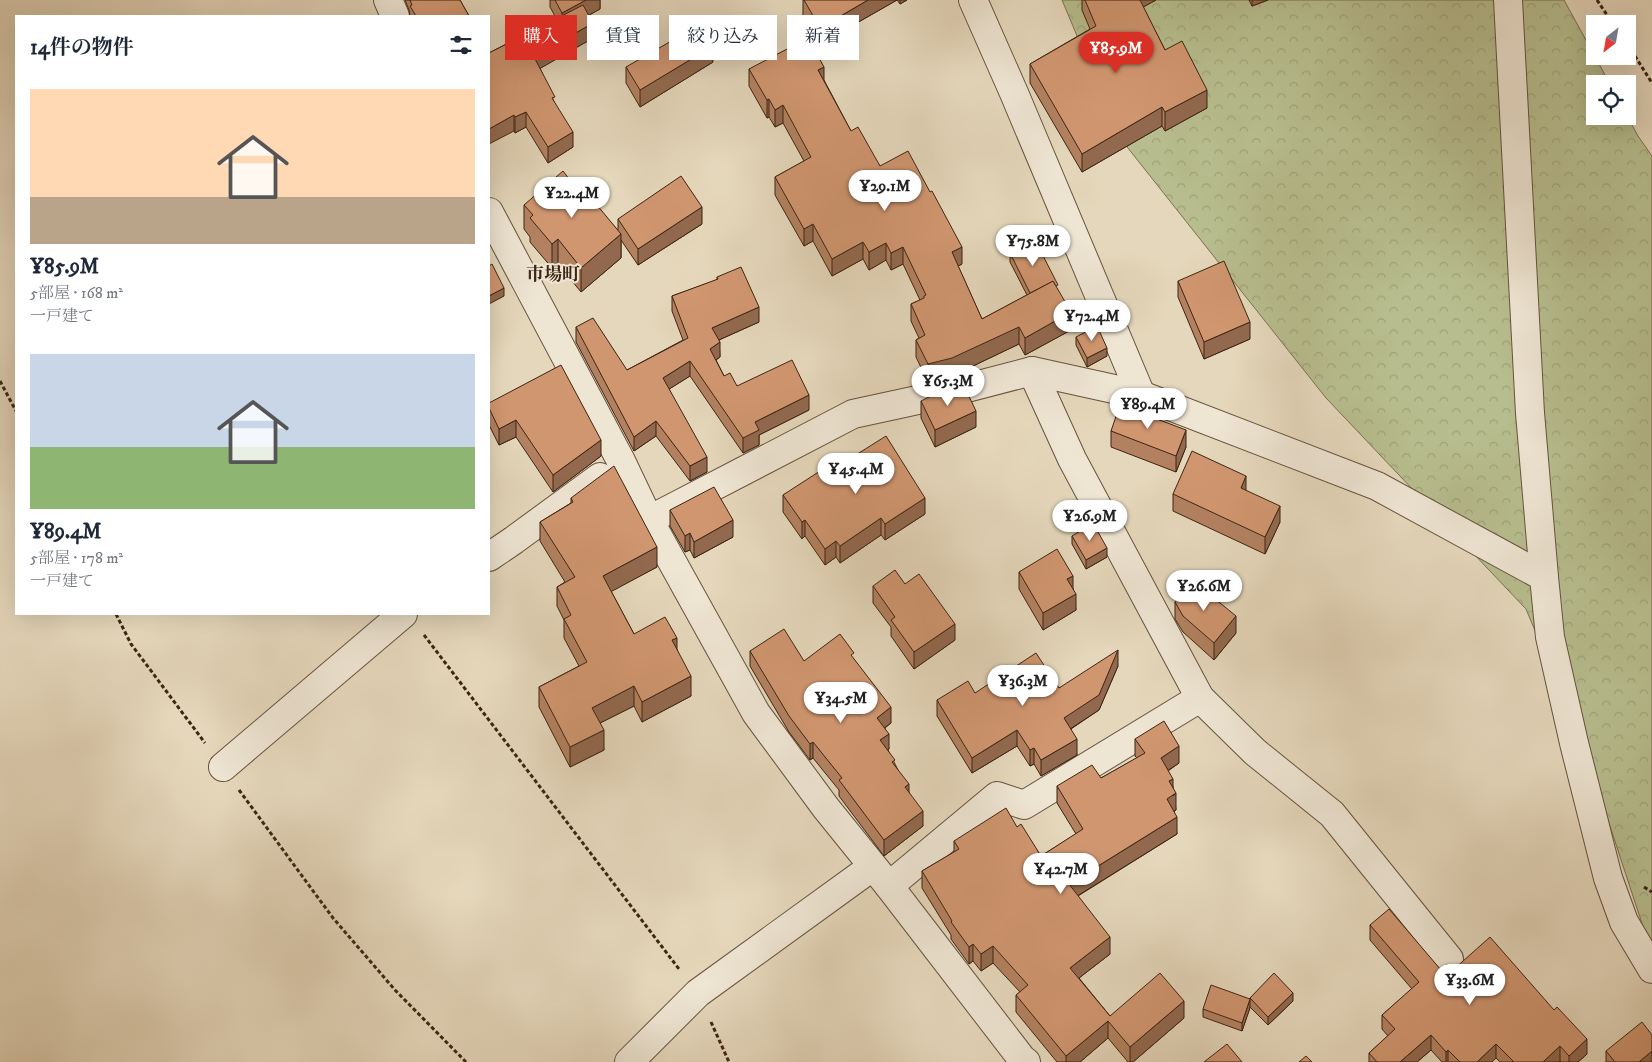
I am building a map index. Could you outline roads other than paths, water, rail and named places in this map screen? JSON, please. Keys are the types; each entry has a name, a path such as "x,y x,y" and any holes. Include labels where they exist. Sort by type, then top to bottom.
{"street":[{"path":"388,0 395,15"},
{"path":"973,0 1014,92 1141,395"},
{"path":"1508,0 1530,414 1550,638 1608,878 1624,922 1652,969"},
{"path":"490,214 621,461 649,520 756,713 880,877 1026,1062"},
{"path":"1032,370 1072,459 1200,698 1255,752 1332,814 1449,959"},
{"path":"649,520 853,414 936,396 1032,370 1141,395 1377,486 1544,578"},
{"path":"490,556 621,461"},
{"path":"223,767 411,622"},
{"path":"629,1062 698,993 880,877 997,796 1024,804 1200,698"}],"district":[{"name":"市場町","path":"553,274"}]}
